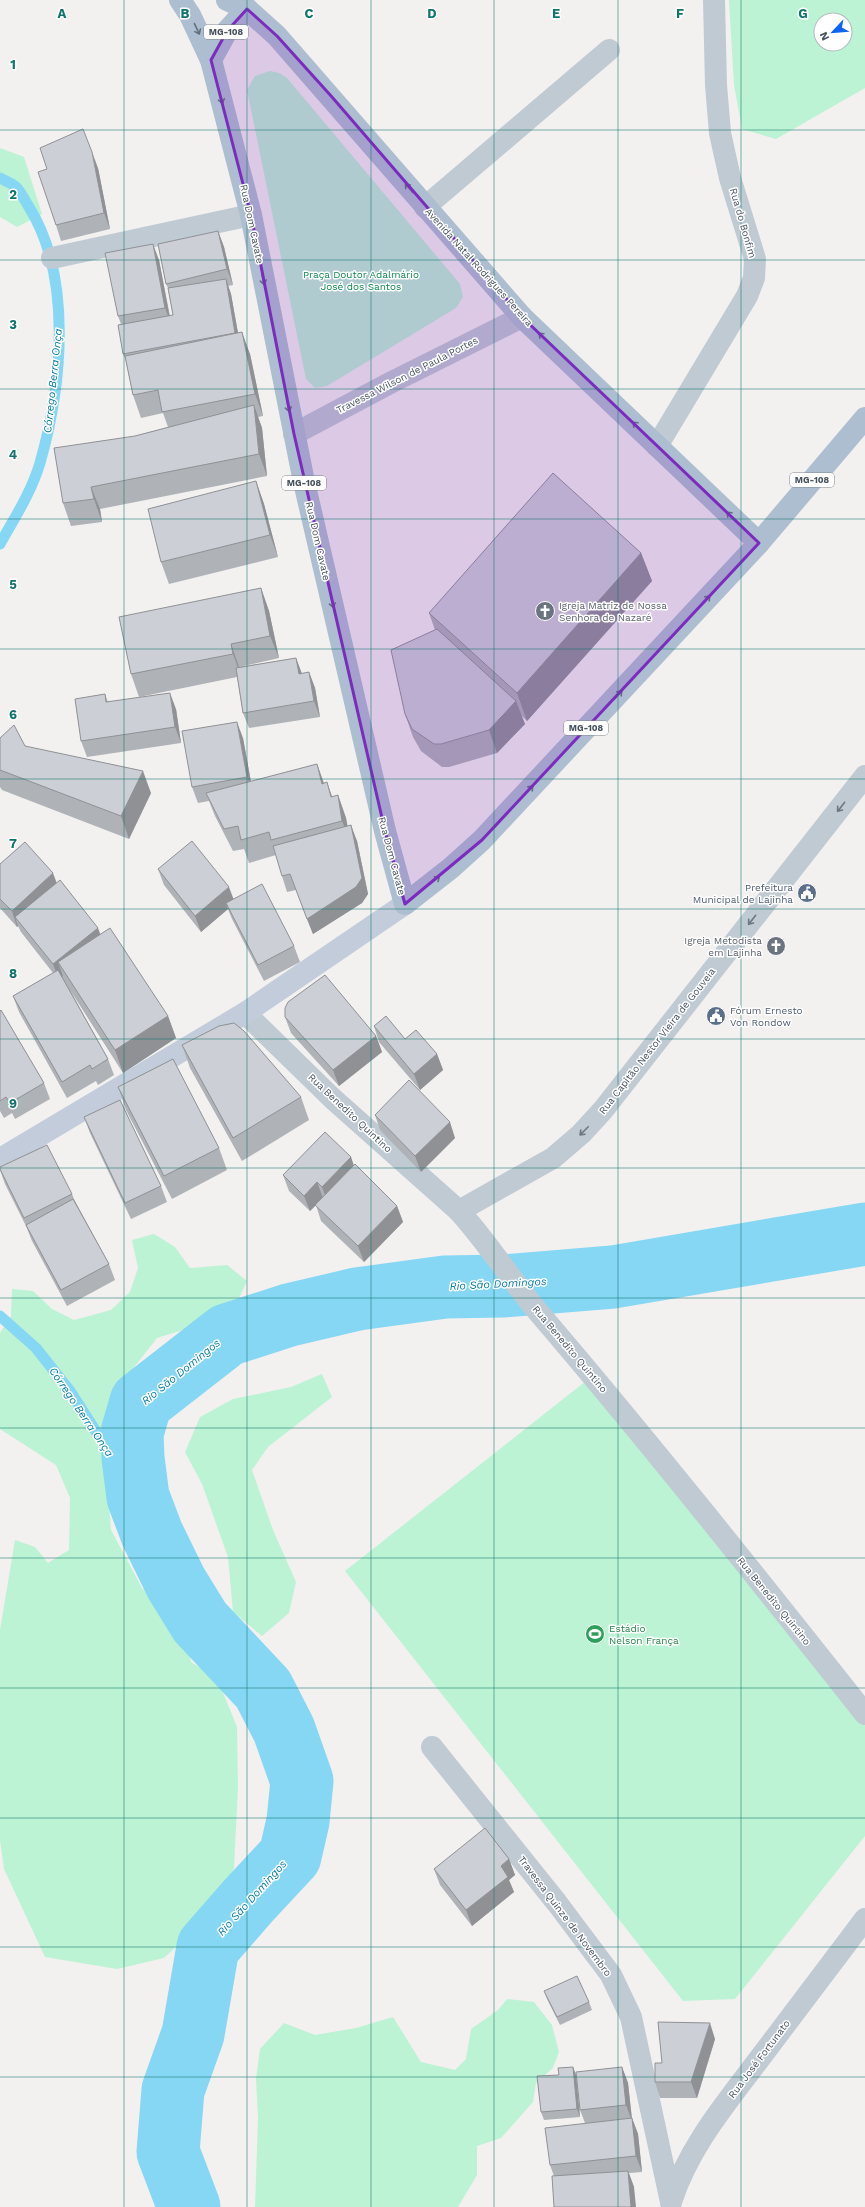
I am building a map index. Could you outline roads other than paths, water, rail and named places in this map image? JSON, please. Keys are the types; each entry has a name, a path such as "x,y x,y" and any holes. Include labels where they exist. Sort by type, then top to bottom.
{"main road":[{"name":"MG-108","path":"180,0 190,15 211,60"},
{"name":"Avenida Natal Rodrigues Pereira","path":"227,0 247,9 277,36 332,97 425,207 522,317 759,543"},
{"name":"MG-108","path":"211,60 227,31 247,9"},
{"name":"Rua Dom Cavate","path":"211,60 251,215 294,434 385,831 405,904"},
{"name":"MG-108","path":"405,904 451,868 482,840 759,543 865,418"},
{"path":"0,1159 245,1013 405,904"}],"street":[{"name":"Rua do Bonfim","path":"657,446 747,296 754,278 755,258 730,178 720,132 716,85 714,0"},
{"path":"425,207 610,50"},
{"path":"52,258 251,215"},
{"name":"Travessa Wilson de Paula Portes","path":"294,434 390,383 522,317"},
{"name":"Rua Capitão Nestor Vieira de Gouveia","path":"459,1211 553,1158 581,1134 603,1110 865,776"},
{"name":"Rua Benedito Quintino","path":"245,1013 332,1098 459,1211 477,1230 537,1311 598,1381 861,1702"},
{"name":"Travessa Quinze de Novembro","path":"432,1747 557,1903 611,1975 631,2017 670,2204"},
{"name":"Rua José Fortunato","path":"670,2204 677,2182 700,2140 865,1919"}],"waterway":[{"name":"Córrego Berra Onça","path":"0,178 13,184 18,189 43,235 52,266 58,299 59,333 58,367 54,400 48,433 40,463 27,495 0,544"},
{"name":"Rio São Domingos","path":"189,2207 168,2152 173,2090 193,2034 208,1947 290,1856 298,1821 302,1781 284,1730 263,1689 200,1622 176,1583 152,1534 138,1497 133,1458 132,1433 141,1402 227,1335 289,1315 357,1299 445,1287 503,1286 613,1277 865,1234"},
{"name":"Córrego Berra Onça","path":"0,1316 36,1348 70,1391 138,1497"}],"place":[{"name":"Igreja Matriz de Nossa Senhora de Nazaré","path":"545,611"},
{"name":"Prefeitura Municipal de Lajinha","path":"807,893"},
{"name":"Igreja Metodista em Lajinha","path":"776,946"},
{"name":"Fórum Ernesto Von Rondow","path":"716,1016"},
{"name":"Estádio Nelson França","path":"595,1634"}],"park label":[{"name":"Praça Doutor Adalmário José dos Santos","path":"361,280"}]}
